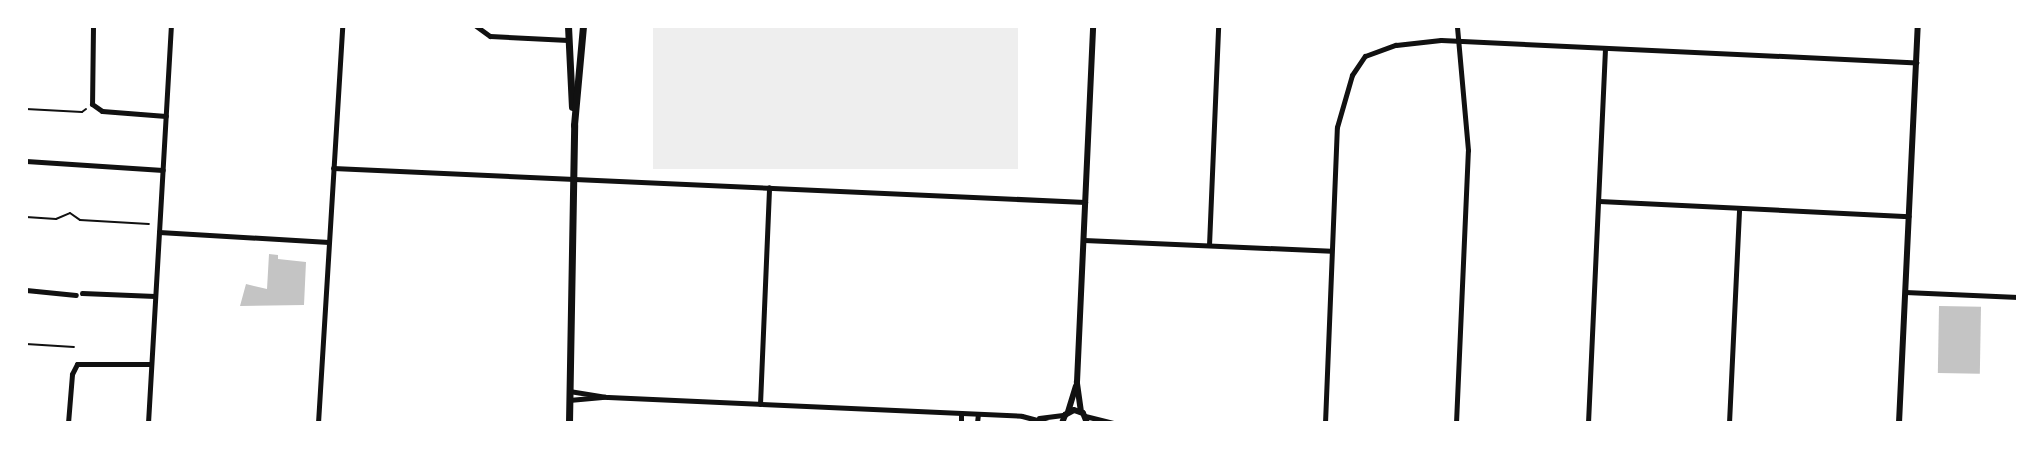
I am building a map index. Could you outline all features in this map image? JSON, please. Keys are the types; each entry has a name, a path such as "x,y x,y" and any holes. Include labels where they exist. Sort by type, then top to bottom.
{"main road":[{"path":"568,26 574,125"},
{"path":"569,423 574,125 583,26"}],"street":[{"path":"93,26 92,104 107,112 166,116"},
{"path":"148,423 172,26"},
{"path":"318,423 342,26"},
{"path":"476,26 490,36 568,40"},
{"path":"1084,417 1077,382 1093,26"},
{"path":"1209,245 1218,26"},
{"path":"1456,423 1468,150 1457,26"},
{"path":"1899,423 1918,26"},
{"path":"1325,423 1339,114 1356,65 1365,56 1396,45 1458,41 1916,62"},
{"path":"1588,423 1605,48"},
{"path":"26,161 163,170"},
{"path":"333,168 1085,202"},
{"path":"760,404 769,187"},
{"path":"1599,201 1909,216"},
{"path":"1729,423 1738,208"},
{"path":"159,232 329,242"},
{"path":"1084,240 1332,251"},
{"path":"26,290 76,294"},
{"path":"1905,292 2018,297"},
{"path":"82,293 155,296"},
{"path":"68,423 72,374 77,364 151,364"},
{"path":"1062,423 1077,382"},
{"path":"570,391 608,397 1036,418 1066,413 1113,423"},
{"path":"569,400 608,397"},
{"path":"961,413 961,423"},
{"path":"977,423 978,414"},
{"path":"1036,418 1049,423"}],"path":[{"path":"26,109 82,112"},
{"path":"26,217 56,219 70,213 80,220 149,224"},
{"path":"26,344 74,347"}],"shaded area":[{"path":"653,26 1018,26 1018,169 653,169"}],"building":[{"path":"269,254 278,255 278,259 306,262 304,305 240,306 246,284 267,289"},
{"path":"1939,306 1981,307 1980,374 1938,373"}]}
